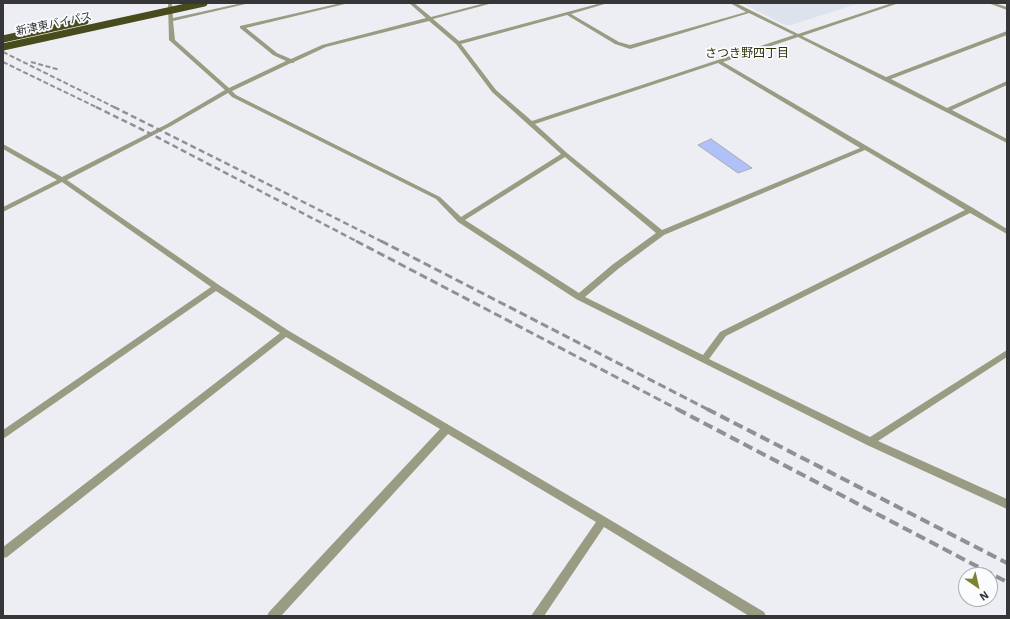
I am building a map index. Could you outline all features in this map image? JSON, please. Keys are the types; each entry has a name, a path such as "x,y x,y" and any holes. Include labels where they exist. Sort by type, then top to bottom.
{"highway":[{"name":"新津東バイパス","path":"102,18 170,3"},
{"name":"新津東バイパス","path":"3,47 204,3"},
{"name":"新津東バイパス","path":"3,39 94,19"}],"street":[{"path":"170,3 172,40 234,96 438,198 460,220 580,297 870,442 1007,504"},
{"path":"171,20 248,3"},
{"path":"292,62 275,54 242,27 347,3"},
{"path":"410,3 458,43 494,91 532,123 565,154 661,233"},
{"path":"3,210 169,125 229,90 324,46 491,3"},
{"path":"458,43 606,3"},
{"path":"732,3 948,110 1007,141"},
{"path":"532,123 897,3"},
{"path":"990,3 1007,10"},
{"path":"568,14 617,43 630,47 749,12"},
{"path":"886,79 1007,33"},
{"path":"718,61 1007,232"},
{"path":"948,110 1007,83"},
{"path":"3,146 63,180 216,287 286,333 603,520 760,616"},
{"path":"580,297 615,267 661,233 865,148"},
{"path":"460,220 565,154"},
{"path":"704,360 723,334 971,210"},
{"path":"3,435 216,287"},
{"path":"3,553 286,333"},
{"path":"870,442 1007,353"},
{"path":"273,616 447,428"},
{"path":"537,616 603,520"}],"shaded area":[{"path":"742,3 860,3 791,25 785,25"}],"building":[{"path":"711,139 752,168 738,173 698,145"}],"railway":[{"path":"3,52 115,108"},
{"path":"3,62 98,108"},
{"path":"31,62 60,70"},
{"path":"96,107 358,242"},
{"path":"115,108 383,242"},
{"path":"356,241 679,410"},
{"path":"381,241 709,410"},
{"path":"677,409 1007,582"},
{"path":"707,409 1007,563"}],"district":[{"name":"さつき野四丁目","path":"747,54"}]}
